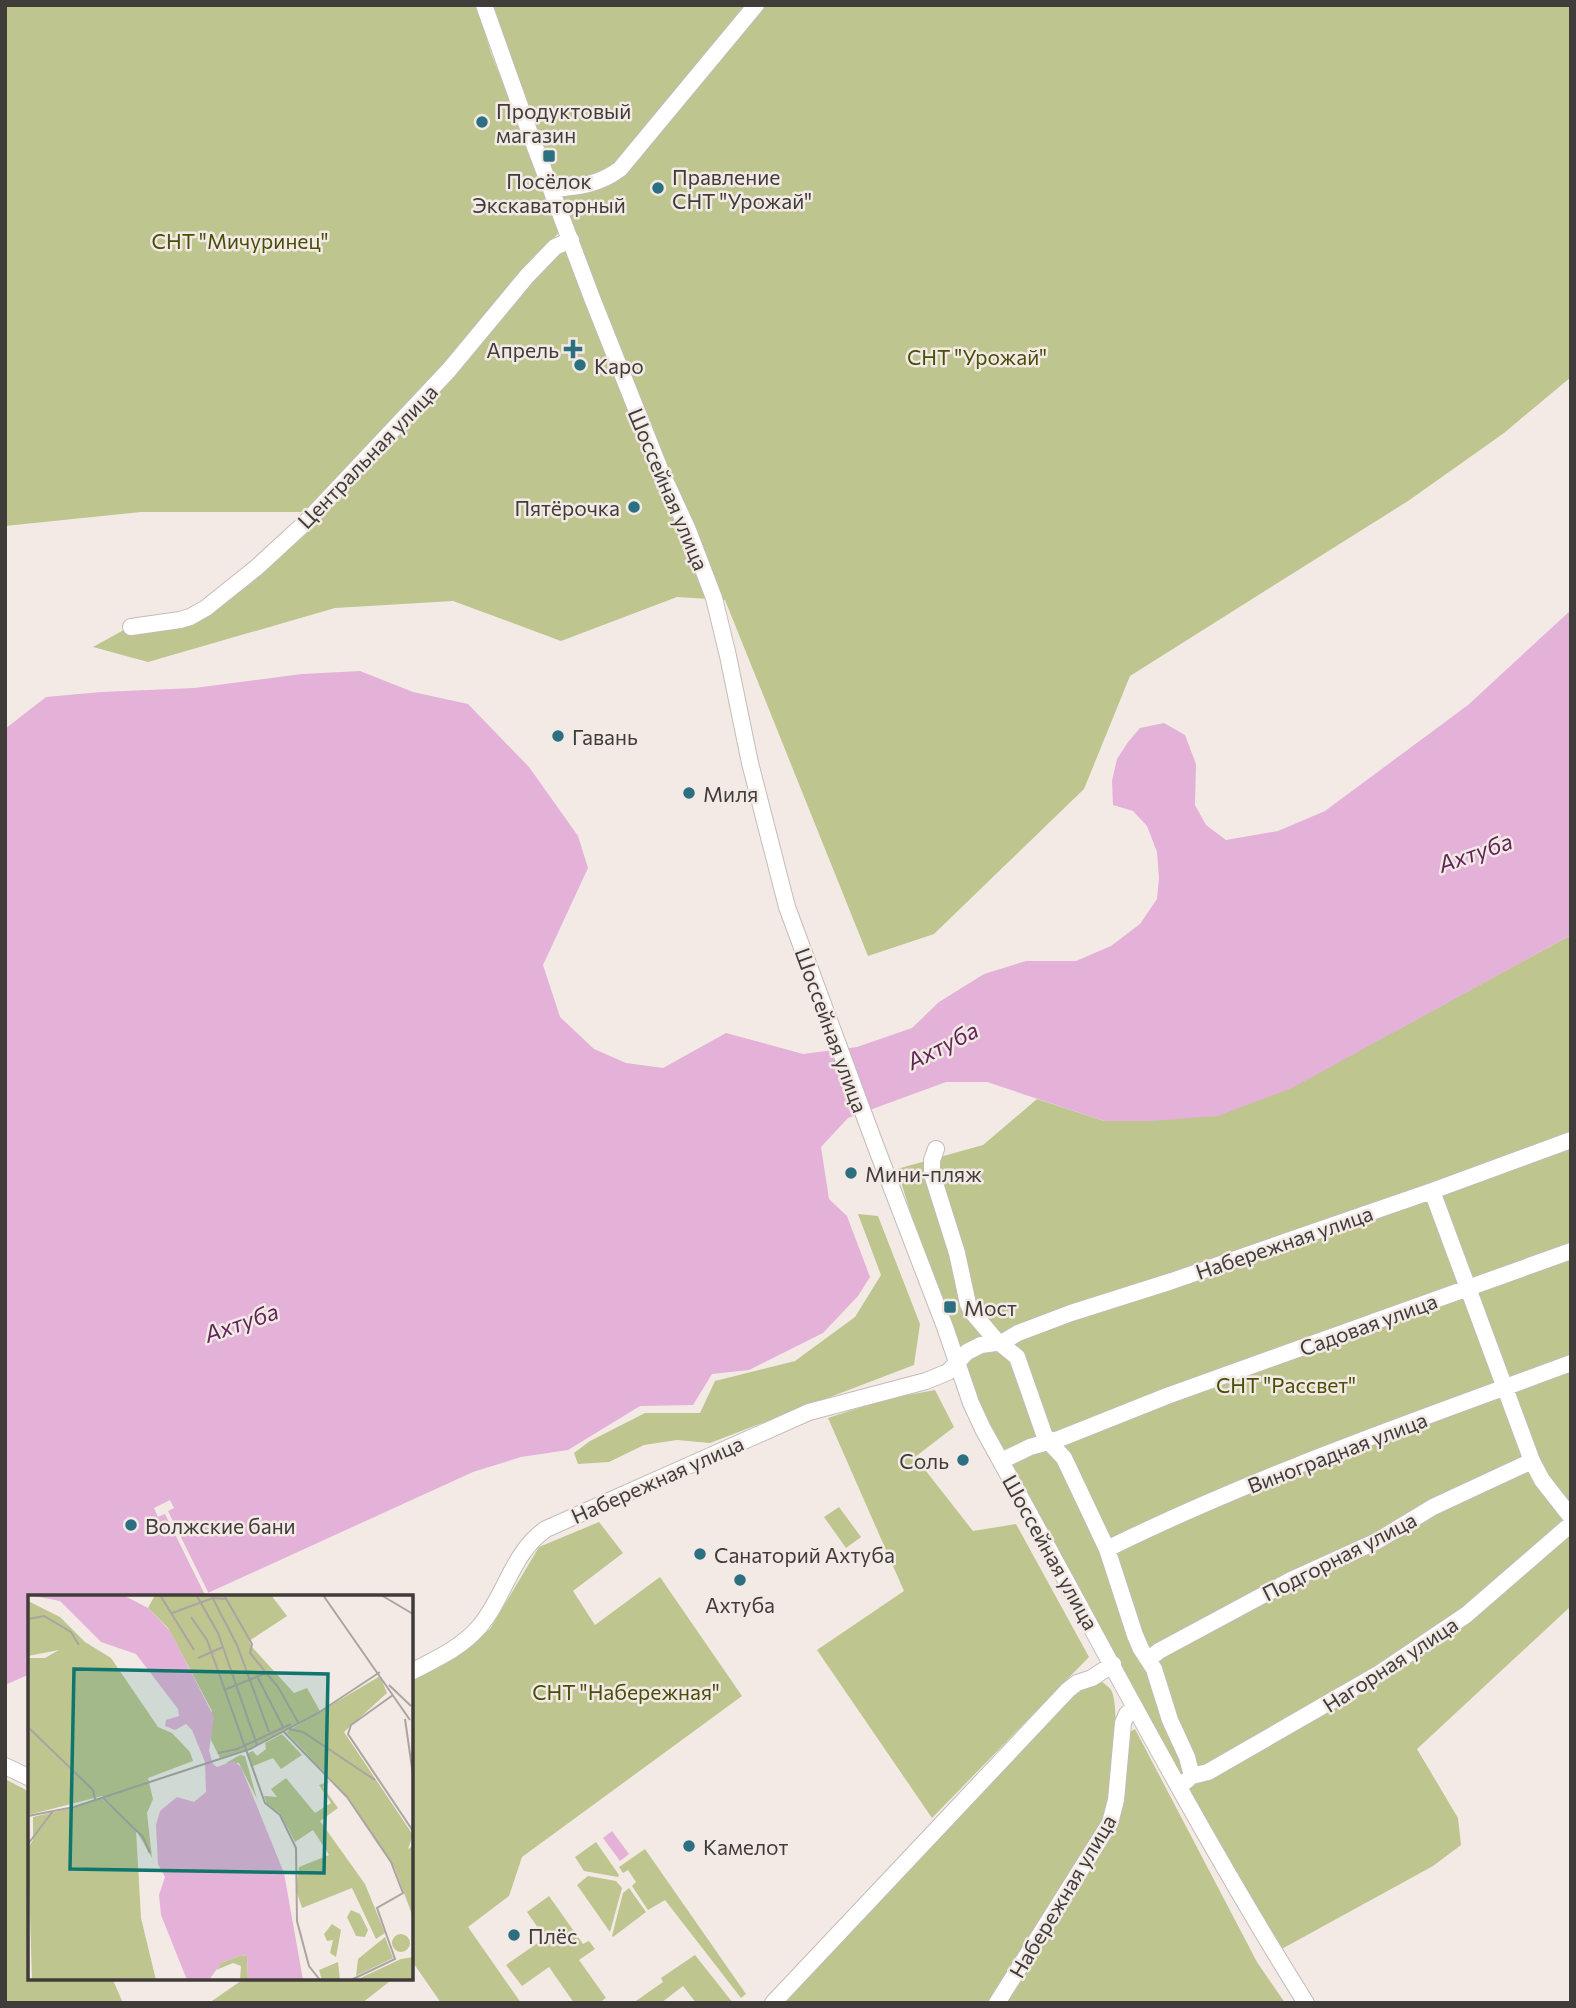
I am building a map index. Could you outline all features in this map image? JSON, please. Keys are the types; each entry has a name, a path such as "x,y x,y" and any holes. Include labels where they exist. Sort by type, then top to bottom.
{"street":[{"name":"Шоссейная улица","path":"484,5 650,445 688,530 714,598 781,887 971,1403 1178,1786 1264,1936 1306,2003"},
{"path":"552,189 584,186 620,169 757,5"},
{"name":"Центральная улица","path":"131,627 190,617 206,608 256,568 306,522 449,370 527,276 555,247 571,240"},
{"name":"Набережная улица","path":"413,1671 451,1651 479,1627 527,1544 546,1529 809,1412 926,1381 948,1372 967,1352 981,1345 1003,1342 1018,1333 1071,1313 1172,1281 1571,1140"},
{"path":"936,1149 932,1160 932,1174 957,1253 968,1304 998,1341 1017,1357 1048,1441 1064,1458 1107,1549 1135,1634 1154,1669 1192,1776"},
{"path":"1432,1191 1532,1461 1542,1480 1571,1517"},
{"name":"Садовая улица","path":"1001,1461 1030,1447 1059,1439 1167,1396 1571,1251"},
{"name":"Виноградная улица","path":"1107,1549 1167,1520 1341,1448 1571,1363"},
{"name":"Подгорная улица","path":"1149,1659 1159,1651 1292,1580 1377,1541 1433,1507 1532,1461"},
{"name":"Нагорная улица","path":"1178,1786 1192,1776 1208,1772 1380,1673 1466,1615 1571,1524"},
{"path":"773,2003 1068,1690 1113,1664"},
{"name":"Набережная улица","path":"997,2003 1110,1823 1116,1800 1123,1723 1127,1714 1135,1707"},
{"path":"5,1766 28,1777"}],"green space":[{"name":"СНТ \"Мичуринец\"","path":"5,5 477,5 491,53 561,230 312,512 141,512 5,526"},
{"name":"СНТ \"Урожай\"","path":"490,5 1571,5 1571,377 1504,433 1408,501 1130,676 1084,789 934,934 868,956 725,600 677,597 561,641 453,601 335,608 148,662 93,647 131,626 191,618 251,578 542,267 579,240"},
{"name":"СНТ \"Рассвет\"","path":"1571,935 1571,1606 1417,1749 1458,1818 1461,1845 1433,1866 1278,1951 976,1403 937,1298 897,1169 983,1145 1037,1099 1104,1121 1265,1098"},
{"path":"858,1214 878,1216 920,1324 914,1365 710,1443 677,1440 644,1445 609,1462 578,1464 574,1453 590,1441 645,1413 700,1413 715,1381 795,1361 855,1317 881,1275"},
{"path":"935,1390 954,1427 915,1457 973,1531 1016,1524 1089,1657 932,1818 817,1650 904,1591 828,1418 886,1399"},
{"path":"839,1507 861,1537 846,1548 824,1517"},
{"name":"СНТ \"Набережная\"","path":"599,1522 623,1553 573,1591 595,1625 660,1577 742,1696 522,1857 509,1896 468,1927 521,2003 441,2003 413,1964 413,1679 465,1650 490,1629 539,1547"},
{"path":"1102,1682 1111,1690 1114,1699 1116,1730 1108,1812 990,2003 779,2003 1083,1685"},
{"path":"1135,1729 1257,1962 1285,2003 1007,2003 1117,1825 1126,1734"},
{"path":"5,1779 26,1790 28,1794 28,1980 113,1980 123,2003 5,2003"},
{"path":"596,1842 618,1877 584,1871 575,1857"},
{"path":"645,1849 746,1994 741,1998 665,1900 648,1910 632,1886 636,1882 628,1870 623,1873 619,1867"},
{"path":"588,1876 616,1881 622,1888 610,1932 577,1885"},
{"path":"629,1888 646,1912 613,1937 623,1893"},
{"path":"549,1896 583,1944 589,1941 595,1949 579,1960 606,1998 599,2003 574,2003 549,1967 522,1986 506,1965 545,1938 527,1912"},
{"path":"695,1955 733,2003 696,2003 683,1986 661,2003 633,2003 663,1982 661,1978"},
{"path":"242,1980 391,1980 362,2003 209,2003"}],"water":[{"name":"Ахтуба","path":"1571,610 1571,935 1292,1088 1218,1116 1104,1121 987,1082 946,1082 848,1118 821,1147 829,1199 847,1216 870,1277 858,1296 823,1333 749,1370 712,1374 693,1405 640,1406 568,1450 521,1457 473,1472 203,1595 28,1595 28,1675 5,1685 5,729 46,697 194,688 302,674 360,671 413,692 468,704 529,767 578,836 588,868 543,965 560,1017 594,1049 626,1063 663,1068 726,1033 803,1054 857,1047 912,1028 939,1002 984,974 1026,961 1076,961 1111,946 1140,924 1157,899 1157,852 1147,826 1133,811 1113,805 1112,781 1117,759 1140,728 1164,723 1185,735 1196,764 1195,805 1206,825 1226,840 1278,831 1325,811 1468,705"},
{"path":"612,1831 629,1854 620,1861 603,1838"}],"pier":[{"path":"170,1500 174,1508 168,1511 210,1595 205,1595 165,1514 158,1517 154,1508"}],"place":[{"name":"Продуктовый магазин","path":"482,122"},
{"name":"Посёлок Экскаваторный","path":"549,156"},
{"name":"Правление СНТ \"Урожай\"","path":"658,188"},
{"name":"Апрель","path":"573,349"},
{"name":"Каро","path":"580,365"},
{"name":"Пятёрочка","path":"634,507"},
{"name":"Гавань","path":"558,736"},
{"name":"Миля","path":"689,793"},
{"name":"Мини-пляж","path":"851,1173"},
{"name":"Мост","path":"950,1307"},
{"name":"Соль","path":"963,1460"},
{"name":"Волжские бани","path":"131,1525"},
{"name":"Санаторий Ахтуба","path":"700,1554"},
{"name":"Ахтуба","path":"740,1580"},
{"name":"Камелот","path":"689,1846"},
{"name":"Плёс","path":"514,1935"}]}
